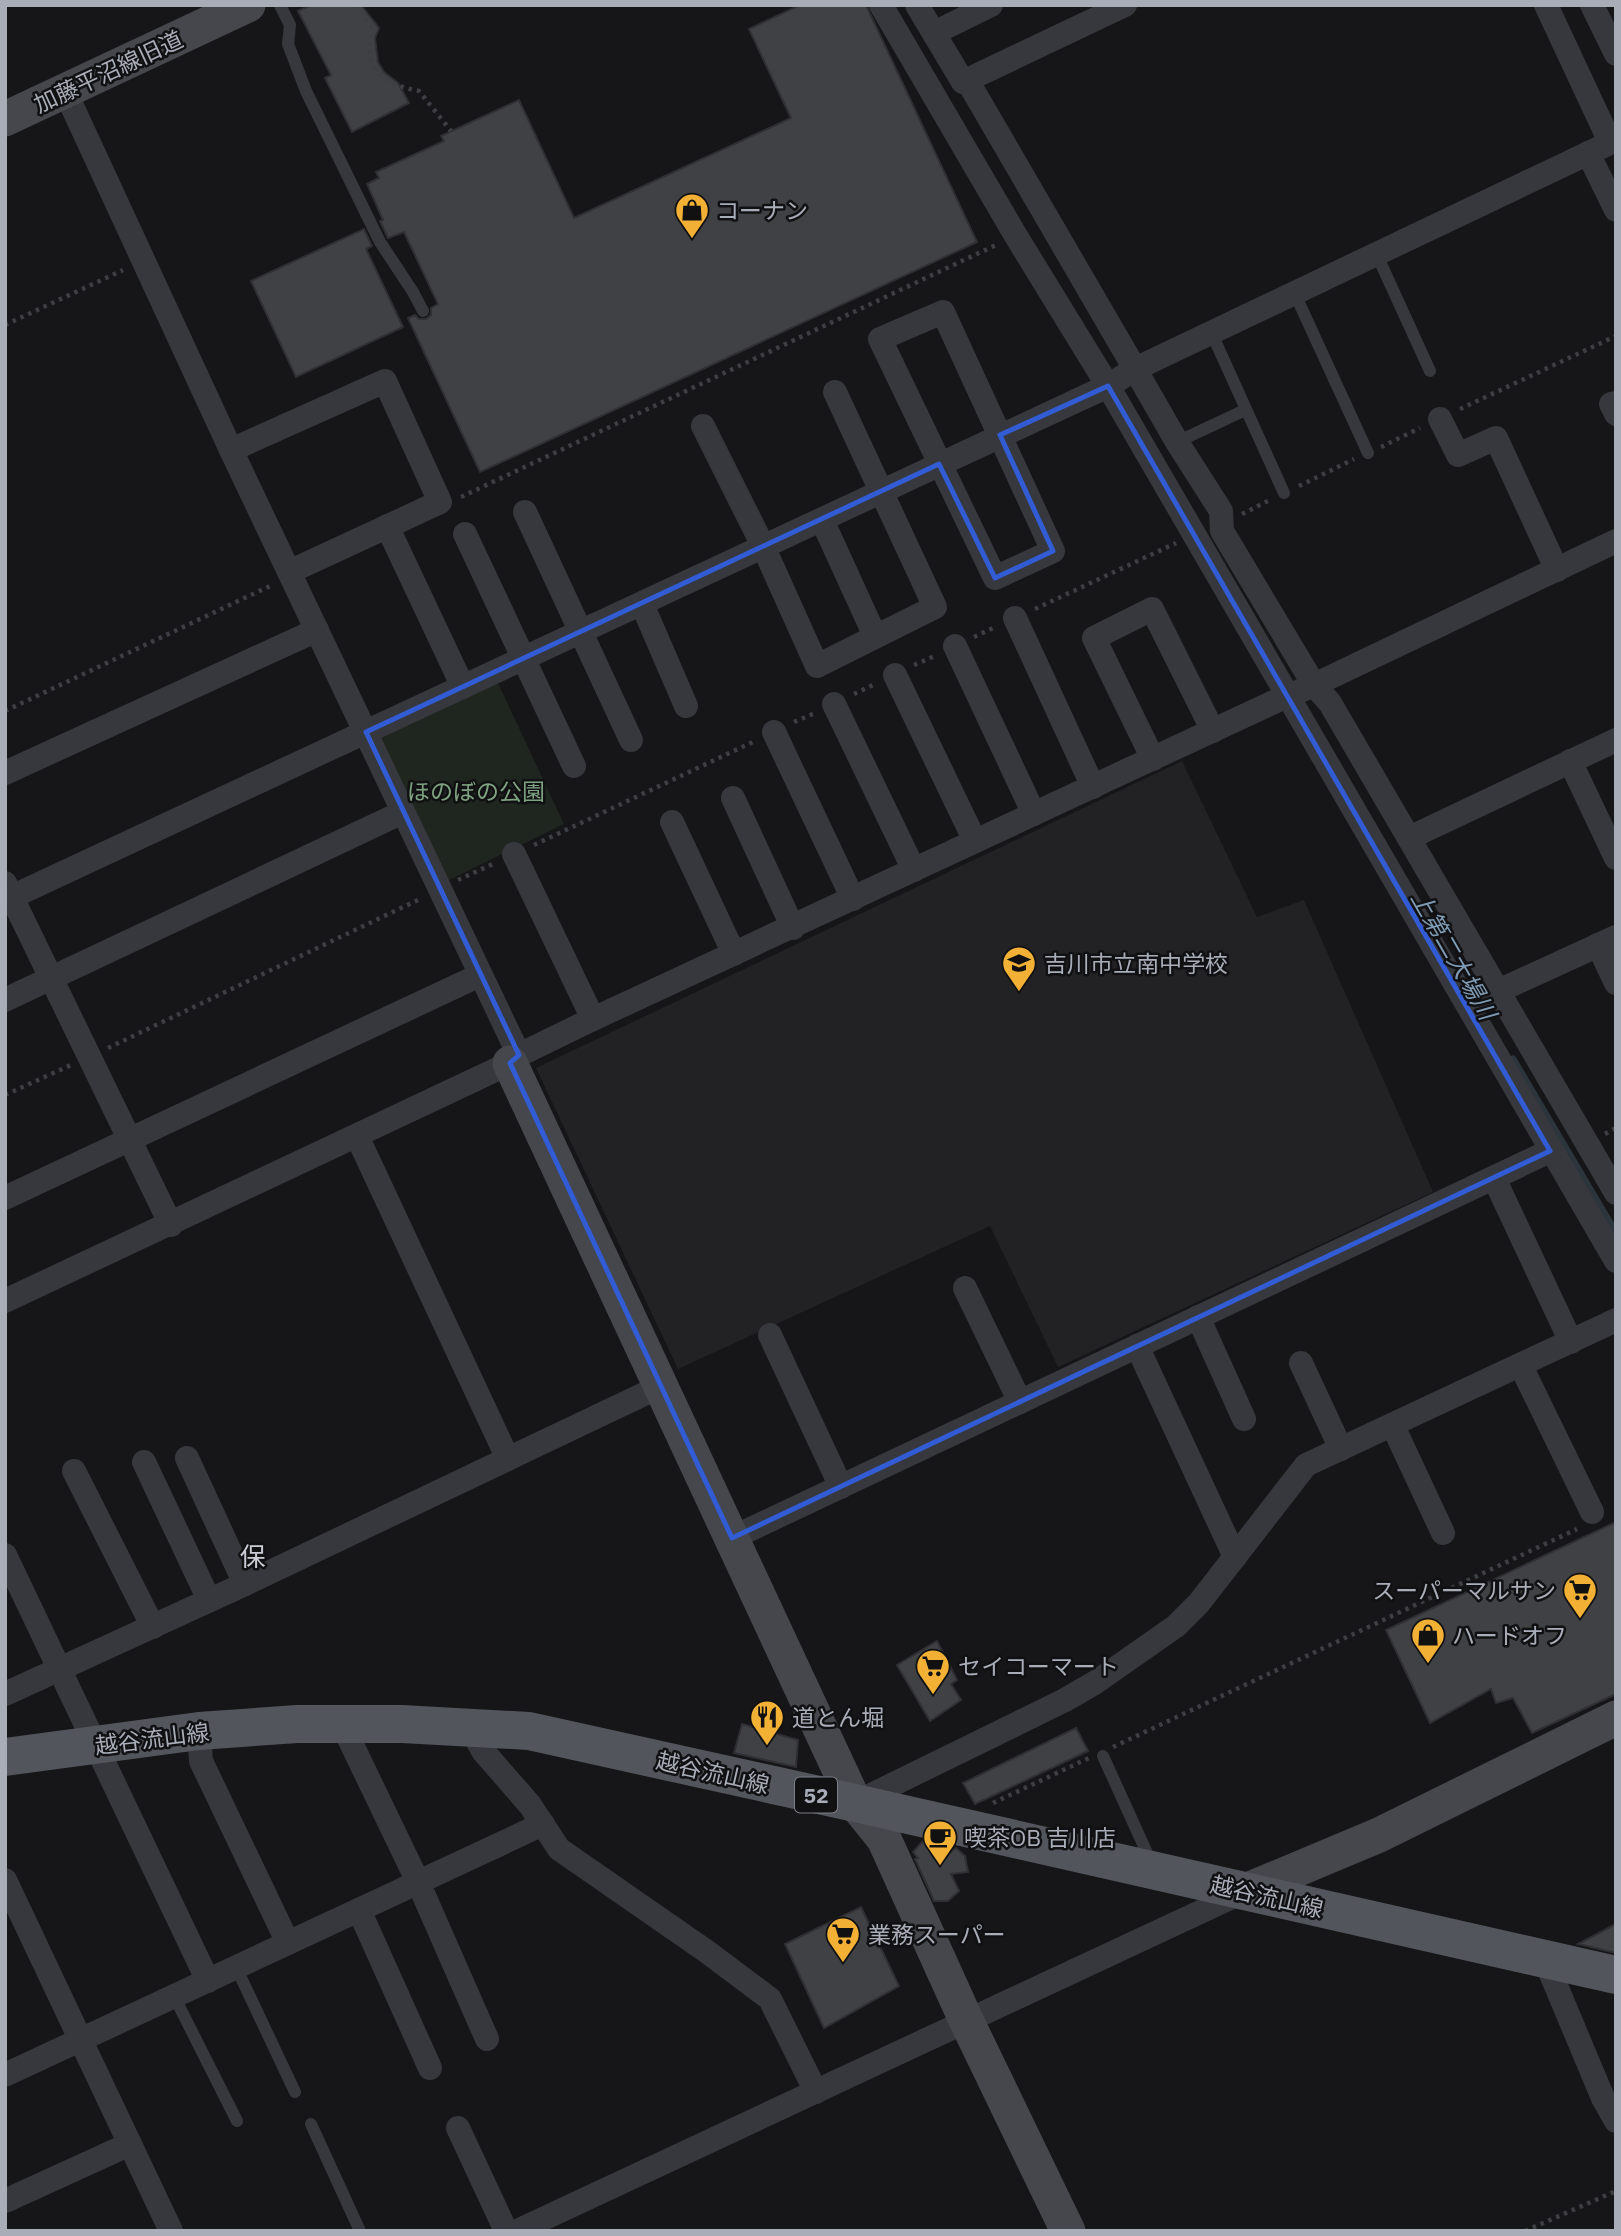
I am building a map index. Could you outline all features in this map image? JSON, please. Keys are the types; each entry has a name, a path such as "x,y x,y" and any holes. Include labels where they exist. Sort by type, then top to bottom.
{"main road":[{"name":"越谷流山線","path":"5,1756 199,1731 286,1725 477,1727 529,1731 855,1802 1616,1975"}],"street":[{"name":"加藤平沼線旧道","path":"5,119 248,5"},
{"path":"881,5 1016,236 1121,378 1177,442 1221,511 1222,531 1468,1007 1616,1261"},
{"path":"917,5 963,82 1125,5"},
{"path":"934,33 991,5"},
{"path":"171,1225 52,978 7,893 366,732 822,520 1613,141 1546,5"},
{"path":"1592,5 1616,54"},
{"path":"967,80 1121,378 1194,535 1302,690 1330,702 1616,1193"},
{"path":"65,92 480,975 514,1059 662,1386 855,1802 884,1839 966,2020 1068,2231"},
{"path":"1588,153 1616,210"},
{"path":"943,312 1053,551 995,578 939,464 880,339 943,312"},
{"path":"231,450 385,381 440,502 289,572"},
{"path":"703,426 763,546 817,666 934,607 835,392"},
{"path":"1616,402 1612,404 1616,414"},
{"path":"1440,419 1458,455 1496,438 1557,569"},
{"path":"525,512 631,740"},
{"path":"822,520 875,636"},
{"path":"387,526 463,687"},
{"path":"464,534 575,766"},
{"path":"5,1301 357,1136 593,1019 793,928 1616,541"},
{"path":"642,604 685,706"},
{"path":"1153,759 1094,638 1152,609 1213,730"},
{"path":"1015,618 1093,786"},
{"path":"5,773 317,630"},
{"path":"955,646 1034,814"},
{"path":"895,675 975,841"},
{"path":"834,704 914,870"},
{"path":"774,732 853,899"},
{"path":"1409,838 1616,740"},
{"path":"1570,761 1616,858"},
{"path":"733,798 793,928"},
{"path":"5,1000 403,812"},
{"path":"671,822 734,954"},
{"path":"514,854 593,1019"},
{"path":"1468,1007 1497,990 1607,941 1616,983"},
{"path":"5,1198 480,975"},
{"path":"357,1136 508,1459"},
{"path":"732,1538 1550,1151"},
{"path":"1494,1178 1571,1342"},
{"path":"965,1288 1020,1402"},
{"path":"1198,1317 1244,1419"},
{"path":"855,1802 1032,1717 1096,1682 1176,1626 1199,1603 1306,1465 1616,1321"},
{"path":"770,1335 841,1487"},
{"path":"1137,1346 1235,1557"},
{"path":"1301,1363 1341,1449"},
{"path":"1521,1366 1585,1520"},
{"path":"5,1694 245,1584 662,1386"},
{"path":"1393,1426 1443,1533"},
{"path":"187,1458 245,1584"},
{"path":"144,1462 209,1600"},
{"path":"74,1471 153,1627"},
{"path":"5,1555 208,1981"},
{"path":"517,2231 1243,1892 1379,1835 1616,1718"},
{"path":"342,1724 418,1882 487,2039"},
{"path":"477,1727 477,1740 483,1751 543,1824 559,1849 770,1999 816,2092"},
{"path":"199,1731 201,1761 288,1942"},
{"path":"5,2076 543,1824"},
{"path":"5,1881 171,2231"},
{"path":"359,1910 430,2068"},
{"path":"1554,1961 1552,1974 1604,2098 1616,2120"},
{"path":"458,2128 506,2231"},
{"path":"5,2201 130,2144"}],"lane":[{"path":"281,5 290,24 288,44 306,91 380,242 423,311"},
{"path":"1377,255 1430,371"},
{"path":"1295,294 1368,453"},
{"path":"1212,334 1284,493"},
{"path":"1177,442 1245,410"},
{"path":"1100,1755 1155,1871"},
{"path":"236,1967 295,2092"},
{"path":"174,1996 237,2121"},
{"path":"311,2124 360,2231"}],"path":[{"path":"355,5 372,28 368,42 369,54 381,78 401,88 419,91 451,131"},
{"path":"440,502 450,502 472,492 1016,236"},
{"path":"5,325 143,261"},
{"path":"5,1095 1194,535"},
{"path":"5,711 273,585 289,572"},
{"path":"992,1804 1100,1755 1585,1520"},
{"path":"1525,2231 1616,2191"}],"highlighted area":[{"path":"1108,386 1550,1151 732,1538 510,1063 519,1055 366,732 939,464 995,578 1053,551 1000,435"}],"shaded area":[{"name":"吉川市立南中学校","path":"1182,761 1257,917 1304,900 1433,1192 1058,1367 990,1226 678,1369 536,1068"}],"green space":[{"name":"ほのぼの公園","path":"496,679 564,824 445,882 380,739 385,730"}],"building":[{"path":"311,5 361,5 379,28 375,38 378,62 384,72 398,83 409,103 352,132 325,78 331,75 298,11"},
{"name":"コーナン","path":"800,5 866,5 977,242 480,472 408,318 415,315 419,319 426,319 431,315 431,308 438,304 404,232 388,238 367,184 379,178 376,172 444,141 441,136 519,100 574,218 791,118 749,29"},
{"path":"364,229 372,246 366,249 403,327 296,377 251,281"},
{"path":"1616,1522 1616,1694 1532,1733 1513,1698 1496,1703 1491,1689 1430,1723 1386,1630"},
{"path":"937,1641 957,1680 951,1684 961,1700 930,1721 897,1665"},
{"name":"道とん堀","path":"742,1724 798,1740 796,1767 734,1753"},
{"path":"1076,1728 1088,1751 975,1804 963,1783"},
{"name":"喫茶OB 吉川店","path":"923,1841 937,1844 939,1861 956,1848 965,1856 968,1872 951,1874 959,1891 948,1901 934,1901 915,1859 918,1858 913,1852"},
{"path":"861,1907 899,1986 824,2028 785,1944"},
{"path":"1616,1924 1616,1953 1578,1944"}],"waterway":[{"name":"上第二大場川","path":"1513,1059 1616,1233"}],"place":[{"name":"コーナン","path":"692,240"},
{"name":"吉川市立南中学校","path":"1019,993"},
{"name":"スーパーマルサン","path":"1580,1620"},
{"name":"ハードオフ","path":"1428,1665"},
{"name":"セイコーマート","path":"933,1696"},
{"name":"道とん堀","path":"767,1747"},
{"name":"喫茶OB 吉川店","path":"940,1867"},
{"name":"業務スーパー","path":"843,1964"}],"district":[{"name":"保","path":"253,1556"}]}
